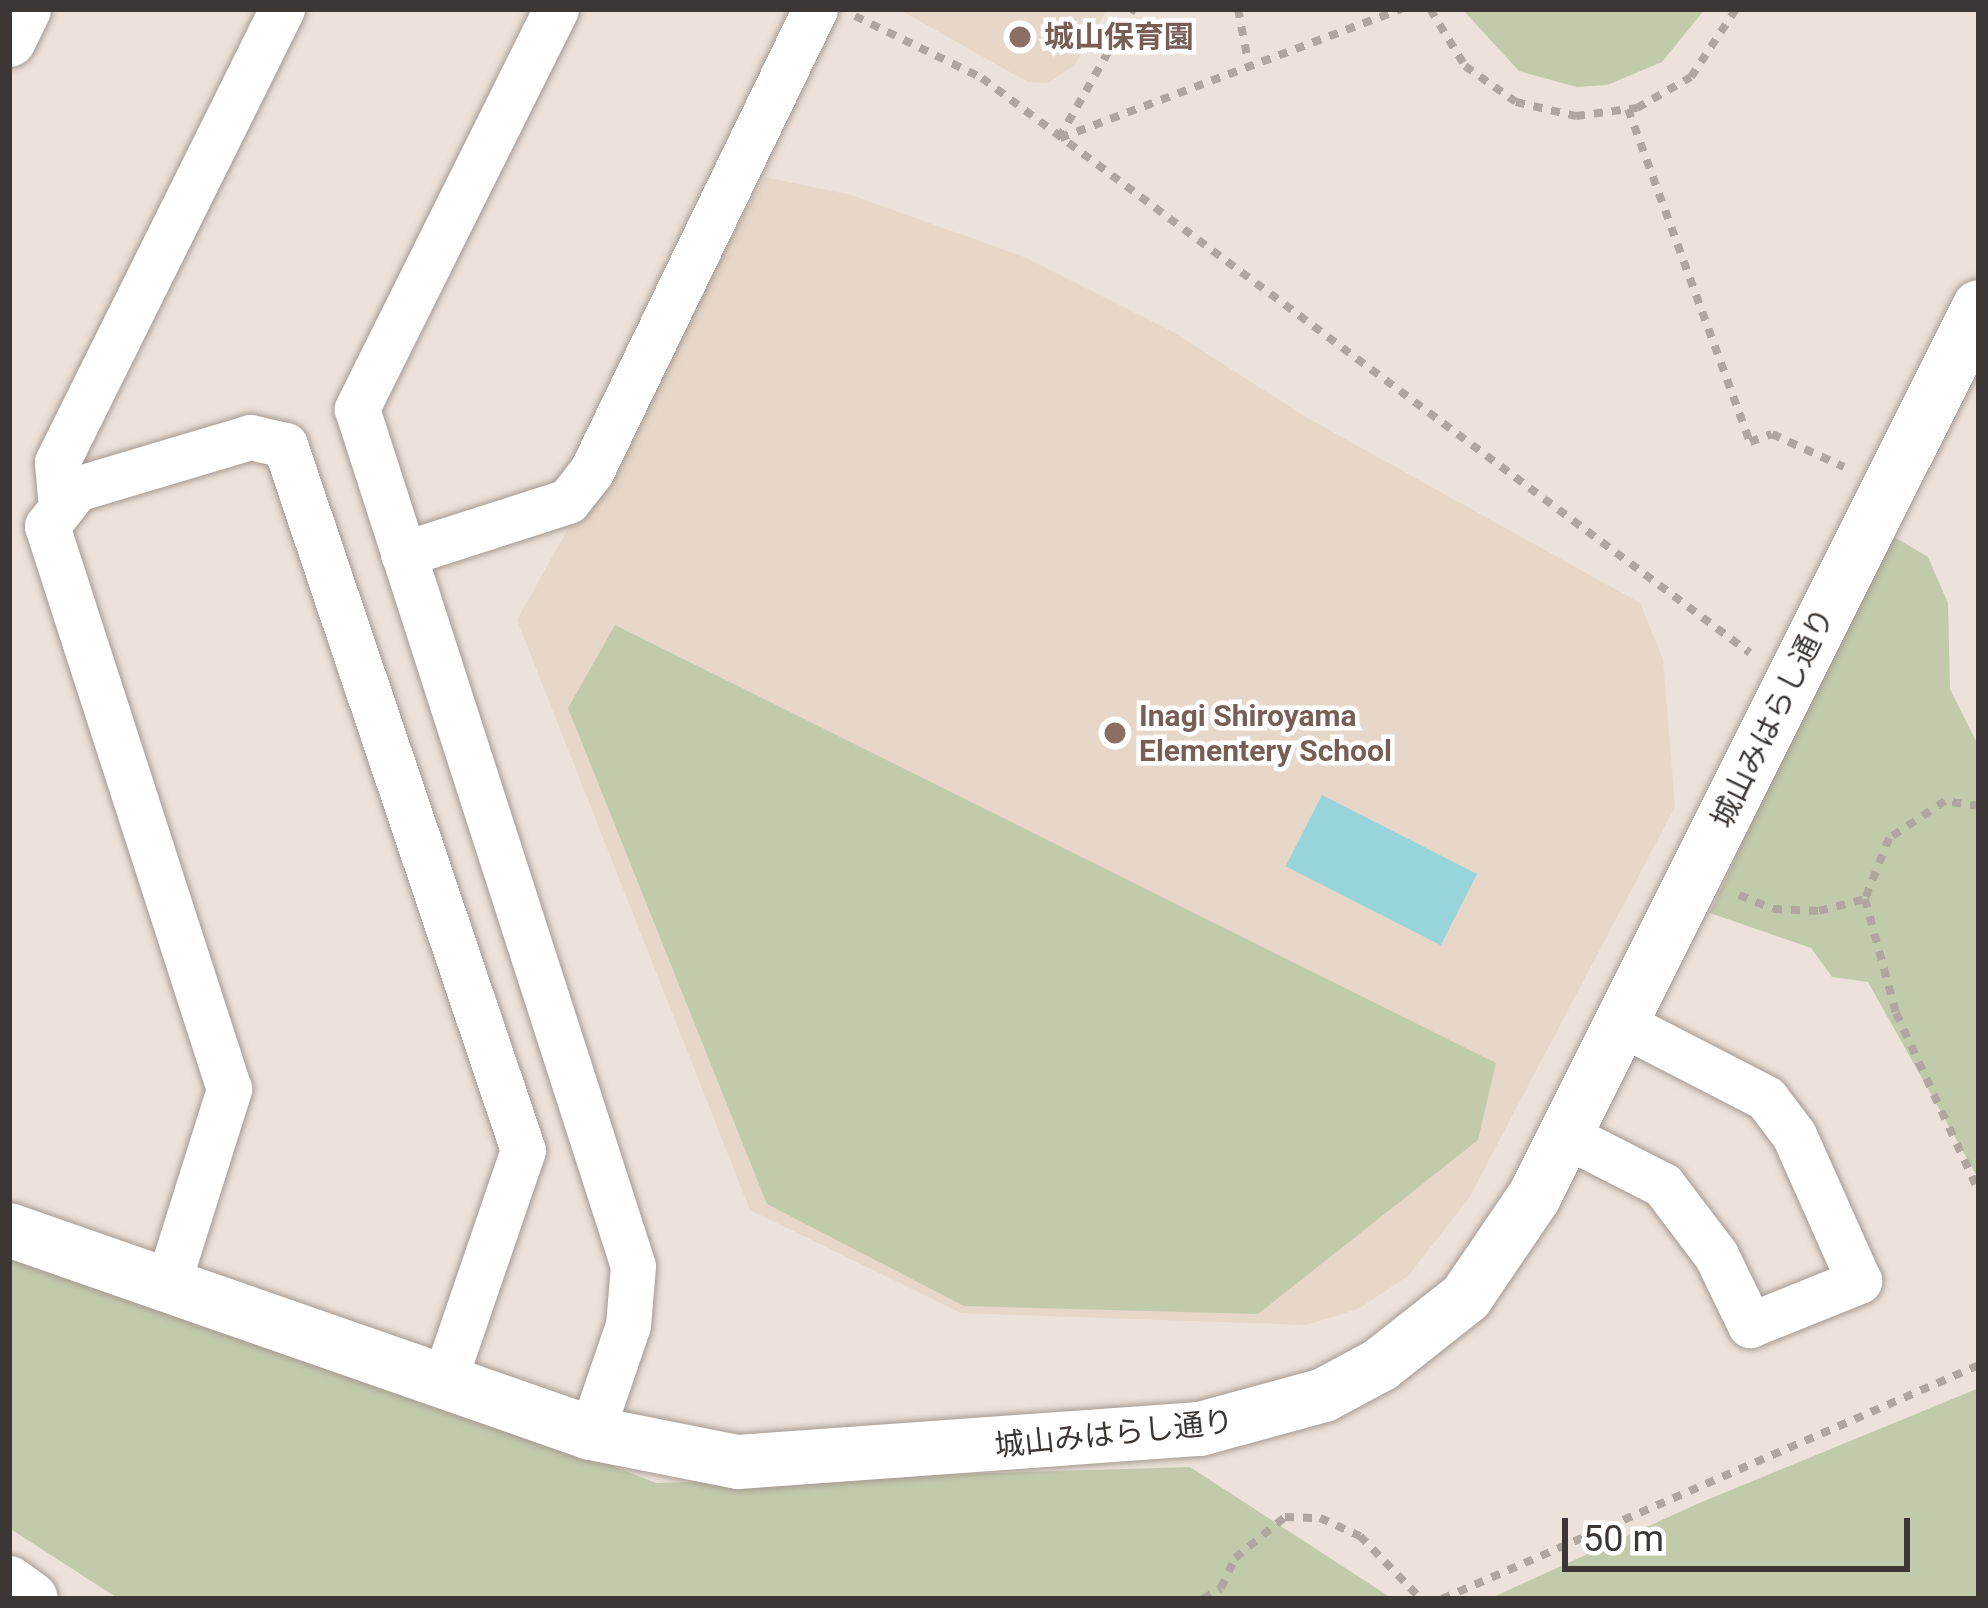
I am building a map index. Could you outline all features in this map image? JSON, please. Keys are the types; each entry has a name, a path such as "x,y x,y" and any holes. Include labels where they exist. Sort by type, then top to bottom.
{"street":[{"path":"9,40 25,9"},
{"path":"61,508 57,462 282,9"},
{"path":"556,9 357,409 633,1266 628,1324 590,1433"},
{"path":"403,554 568,501 591,472 815,9"},
{"name":"城山みはらし通り","path":"9,1230 590,1433 686,1455 787,1462 1149,1434 1283,1410 1380,1365 1466,1297 1534,1197 1979,307"},
{"path":"167,1286 229,1089 47,526 76,489 250,437 285,445 523,1150 443,1383"},
{"path":"1565,1135 1663,1185 1716,1256 1750,1325 1859,1282 1794,1135 1766,1098 1621,1023"},
{"path":"9,1583 31,1599"}],"path":[{"path":"842,9 982,78 1766,664"},
{"path":"1058,139 1133,9"},
{"path":"1238,9 1248,61"},
{"path":"1058,139 1186,95 1248,61 1401,9"},
{"path":"1430,9 1465,66 1516,102 1576,116 1628,109 1690,77 1736,9"},
{"path":"1628,109 1750,442 1772,434 1861,476"},
{"path":"1979,806 1945,801 1889,838 1865,899 1896,1013 1979,1192"},
{"path":"1724,888 1773,909 1819,911 1865,899"},
{"path":"1442,1599 1979,1365"},
{"path":"1203,1599 1221,1588 1234,1558 1285,1517 1320,1518 1360,1536 1421,1599"}],"shaded area":[{"name":"城山保育園","path":"898,9 1107,9 1075,65 1048,83 1028,82"},
{"name":"Inagi Shiroyama Elementery School","path":"765,177 851,195 1024,257 1175,333 1304,416 1640,603 1663,659 1675,807 1469,1198 1408,1276 1358,1309 1306,1325 961,1313 750,1210 517,620"}],"green space":[{"path":"1462,9 1705,9 1662,62 1607,85 1577,87 1519,71"},
{"path":"1886,532 1928,557 1948,603 1950,689 1979,747 1979,1180 1868,982 1832,977 1811,948 1710,913"},
{"path":"615,625 1496,1063 1478,1140 1258,1314 964,1306 767,1204 568,708"},
{"path":"9,1226 656,1483 1190,1467 1393,1599 119,1599 9,1528"},
{"path":"1979,1388 1979,1599 1489,1599 1697,1504"}],"water":[{"path":"1322,795 1477,874 1441,945 1286,866"}],"place":[{"name":"城山保育園","path":"1020,37"},
{"name":"Inagi Shiroyama Elementery School","path":"1115,733"}]}
